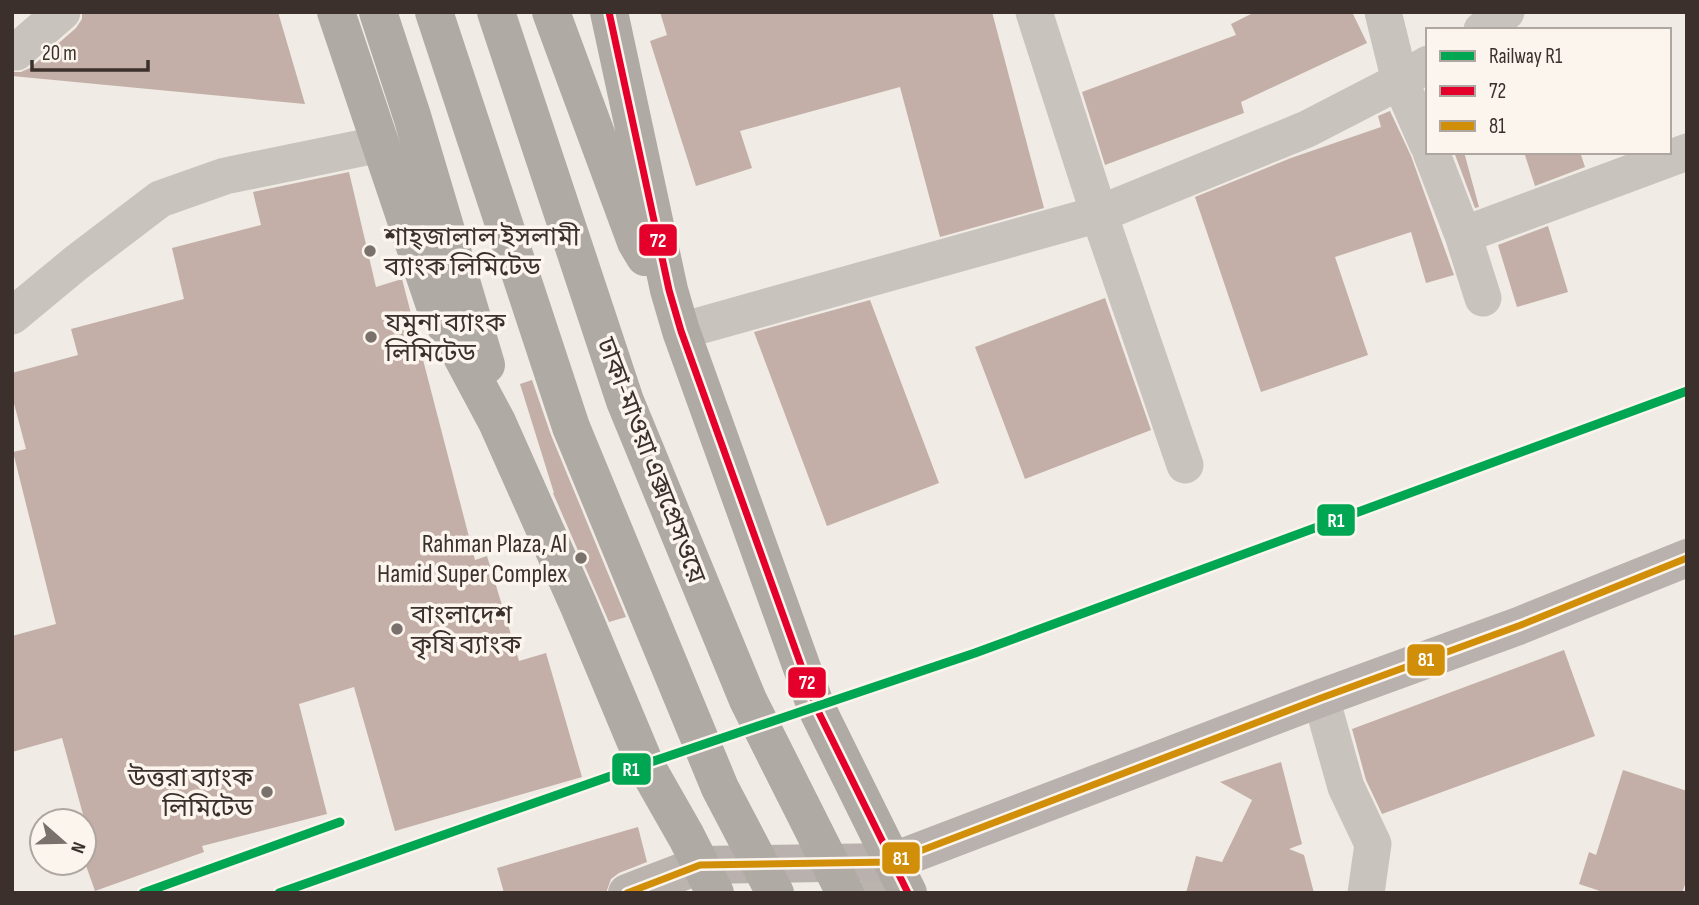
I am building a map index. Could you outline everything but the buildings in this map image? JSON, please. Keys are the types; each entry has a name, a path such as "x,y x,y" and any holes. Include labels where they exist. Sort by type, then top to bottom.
{"highway":[{"path":"336,12 435,306 496,422 578,604 645,764 708,879"},
{"path":"378,12 412,116 490,379 496,422"},
{"path":"434,12 571,427 720,788 775,893"},
{"name":"ঢাকা-মাওয়া এক্সপ্রেসওয়ে","path":"496,12 625,401 748,700 845,893"},
{"path":"551,12 636,242 652,269 669,290"},
{"path":"609,12 669,290 681,331 816,707 892,882"}],"main road":[{"path":"627,893 708,879 892,882 1321,698 1521,625 1687,558"}],"street":[{"path":"12,51 16,52 62,12"},
{"path":"1034,12 1099,214 1185,465"},
{"path":"1382,12 1414,73 1426,135"},
{"path":"1485,28 1506,12"},
{"path":"681,331 1099,214 1307,129 1414,73"},
{"path":"12,316 76,262 160,200 225,176 381,145"},
{"path":"1464,235 1687,152"},
{"path":"1432,154 1464,235 1483,298"},
{"path":"1321,698 1346,787 1373,844 1366,893"}],"rail line":[{"name":"R1","path":"279,893 645,764 975,653 1687,391"},
{"name":"R1","path":"143,893 340,822"}],"transit line":[{"name":"72","path":"609,12 669,290 681,331 816,707 908,893"},
{"name":"81","path":"627,893 700,865 891,862 1521,625 1687,558"}],"place":[{"name":"শাহ্জালাল ইসলামী ব্যাংক লিমিটেড","path":"370,251"},
{"name":"যমুনা ব্যাংক লিমিটেড","path":"371,337"},
{"name":"Rahman Plaza, Al Hamid Super Complex","path":"581,558"},
{"name":"বাংলাদেশ কৃষি ব্যাংক","path":"397,629"},
{"name":"উত্তরা ব্যাংক লিমিটেড","path":"267,792"}]}
